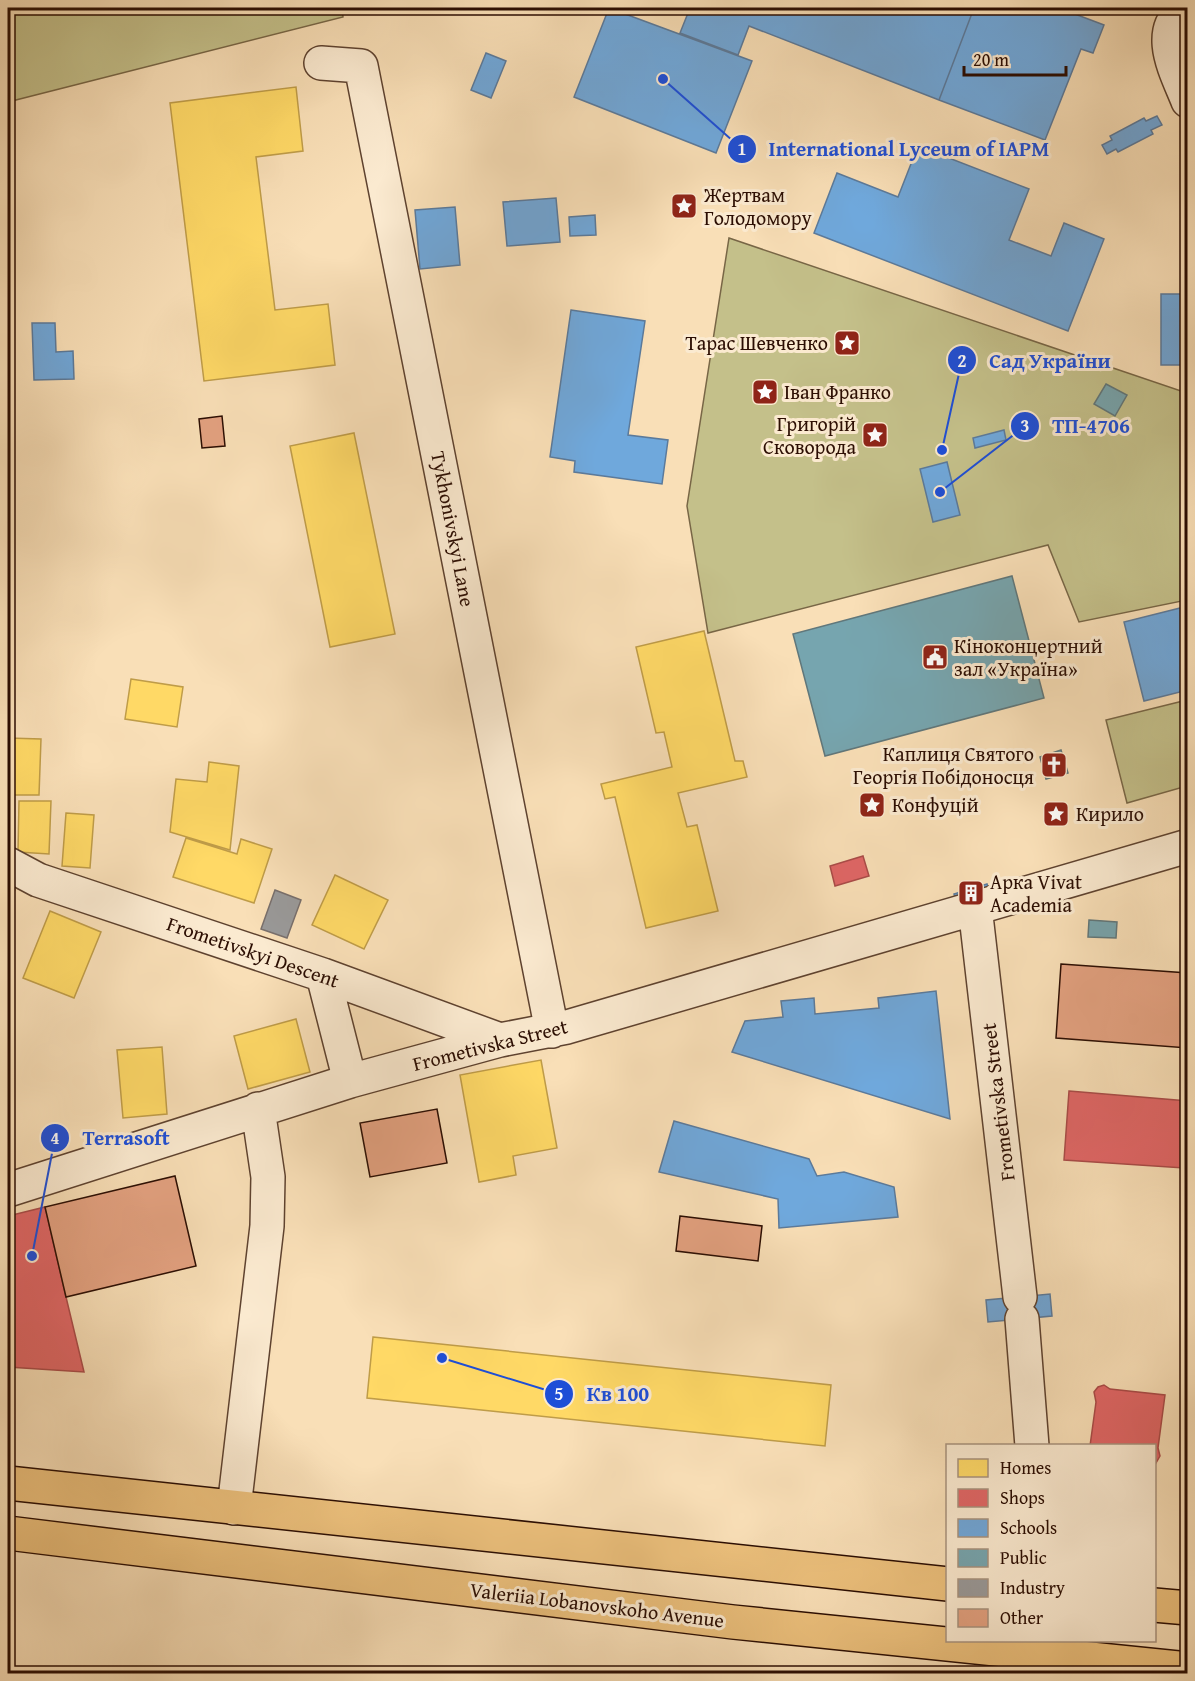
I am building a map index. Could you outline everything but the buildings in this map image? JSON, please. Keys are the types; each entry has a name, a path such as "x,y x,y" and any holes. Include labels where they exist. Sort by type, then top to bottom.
{"main road":[{"path":"8,1483 946,1584"},
{"name":"Valeriia Lobanovskoho Avenue","path":"8,1533 733,1622 1188,1669"},
{"path":"1156,1605 1188,1608"}],"street":[{"path":"1188,8 1176,14 1168,39 1171,58 1188,100"},
{"name":"Tykhonivskyi Lane","path":"321,63 361,66 552,1030"},
{"name":"Frometivska Street","path":"8,1190 351,1081 500,1040 552,1030 1188,846"},
{"name":"Frometivskyi Descent","path":"8,864 38,880 323,975 500,1040"},
{"name":"Frometivska Street","path":"975,907 1021,1308 1032,1444"},
{"path":"323,975 351,1081"},
{"path":"234,1508 267,1226 268,1177 258,1109"}],"shaded area":[{"path":"8,8 342,8 343,17 8,102"},
{"path":"729,238 1187,393 1187,600 1079,622 1048,545 708,633 687,506"},
{"path":"1187,700 1187,786 1127,803 1106,720"}],"place":[{"name":"International Lyceum of IAPM","path":"663,79"},
{"name":"Жертвам Голодомору","path":"684,206"},
{"name":"Тарас Шевченко","path":"847,343"},
{"name":"Іван Франко","path":"765,392"},
{"name":"Григорій Сковорода","path":"875,435"},
{"name":"Сад України","path":"942,450"},
{"name":"ТП-4706","path":"940,492"},
{"name":"Кіноконцертний зал «Україна»","path":"935,657"},
{"name":"Каплиця Святого Георгія Побідоносця","path":"1054,765"},
{"name":"Конфуцій","path":"872,805"},
{"name":"Кирило","path":"1056,814"},
{"name":"Арка Vivat Academia","path":"971,893"},
{"name":"Terrasoft","path":"32,1256"},
{"name":"Кв 100","path":"442,1358"}]}
